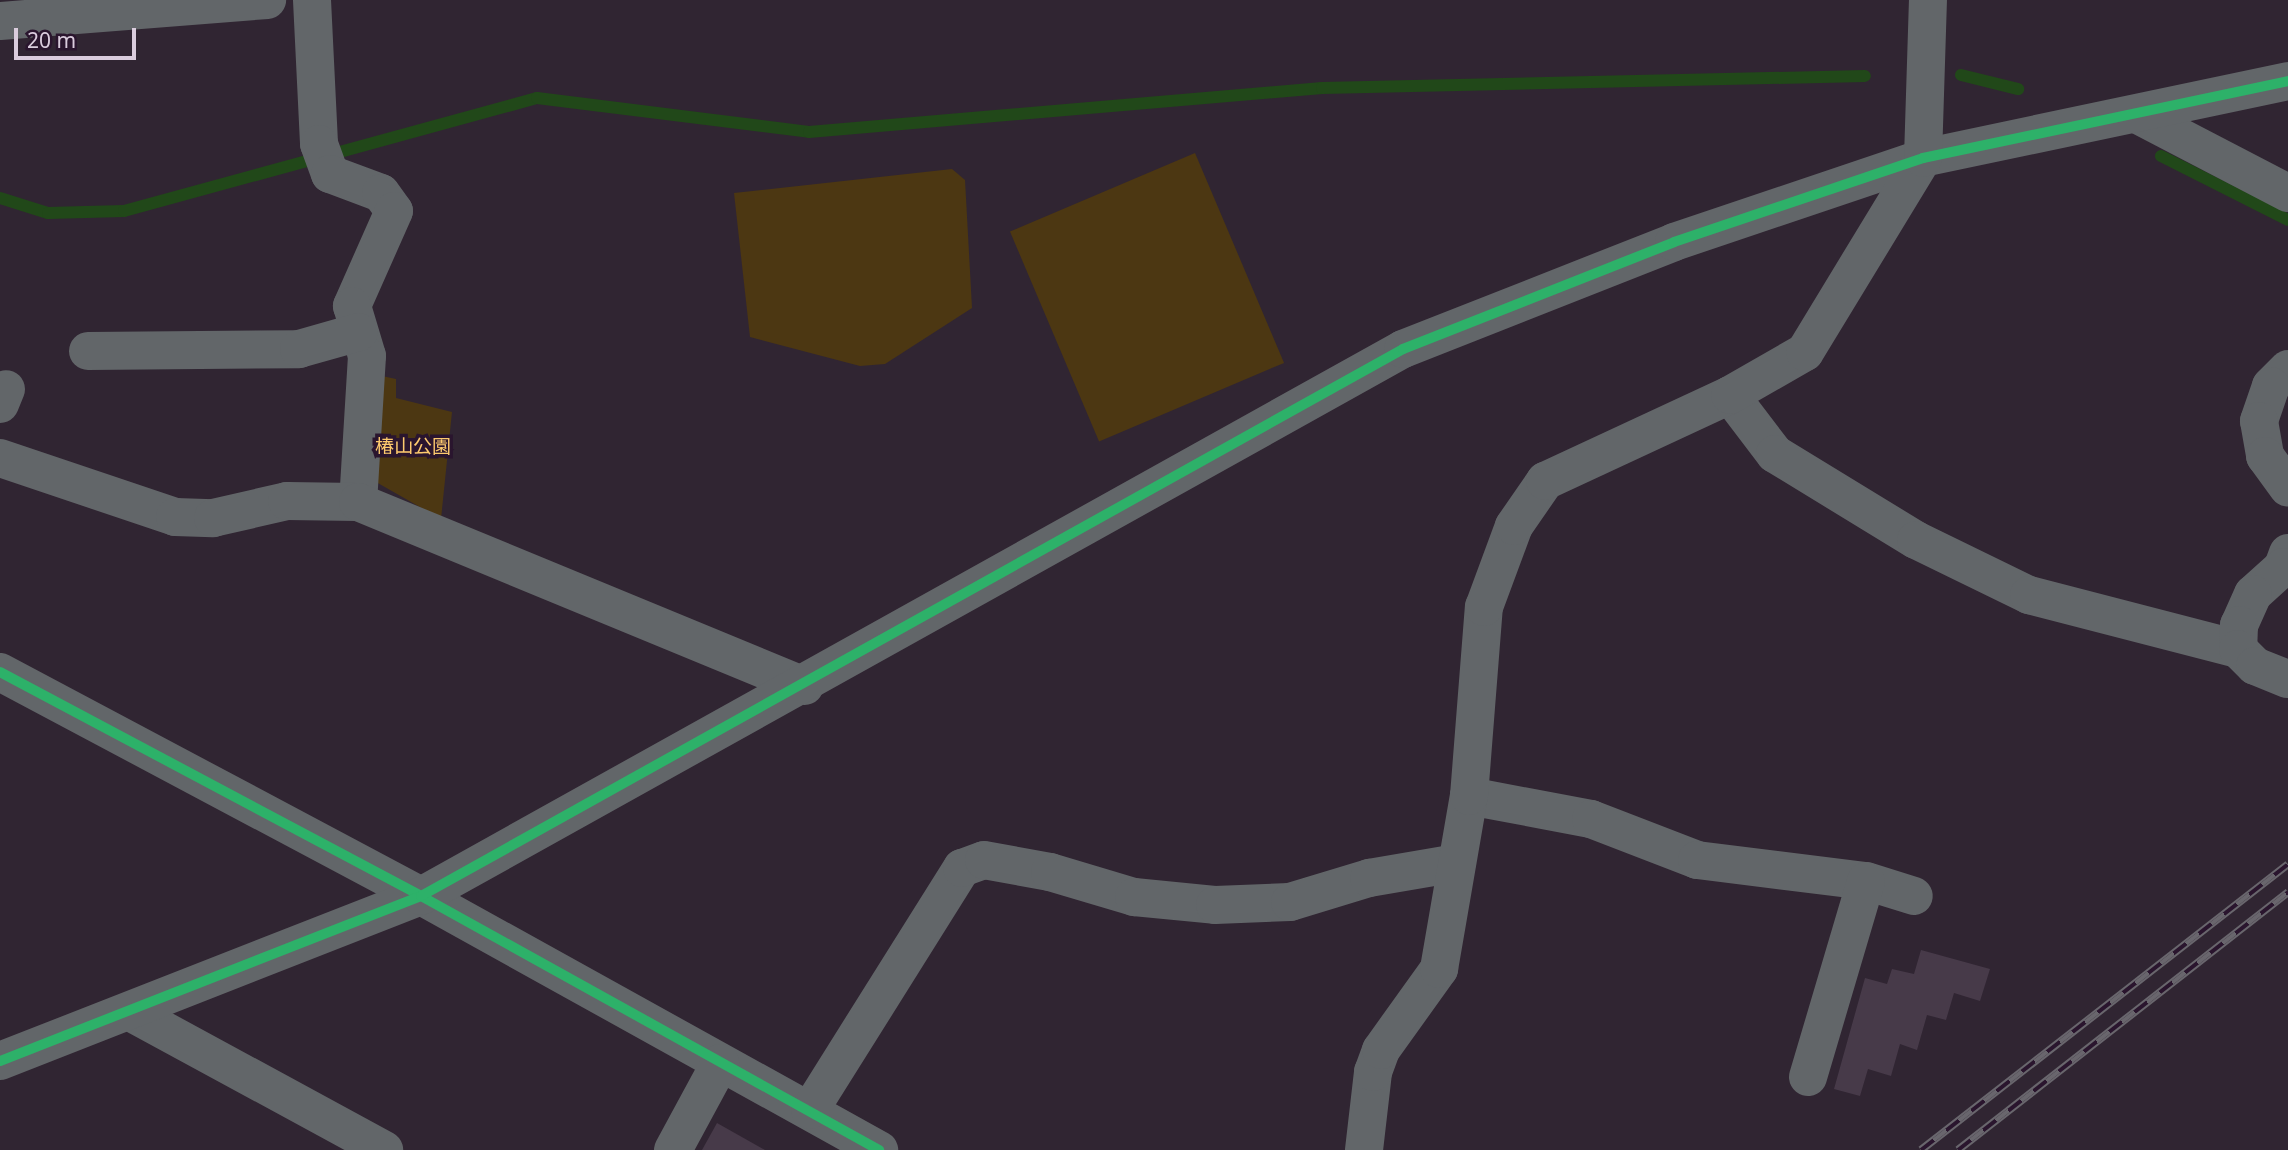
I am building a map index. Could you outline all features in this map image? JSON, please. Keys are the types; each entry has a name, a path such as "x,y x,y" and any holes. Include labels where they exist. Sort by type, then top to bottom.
{"street":[{"path":"0,21 267,0"},
{"path":"312,0 325,159 380,193 394,211 352,306 367,356 358,502"},
{"path":"1364,1150 1373,1072 1381,1050 1439,969 1469,796 1484,607 1514,526 1545,481 1730,395 1805,352 1923,158 1928,0"},
{"path":"0,1061 132,1013 421,896 805,686 1402,349 1674,242 1923,158 2288,81"},
{"path":"2136,114 2288,193"},
{"path":"88,351 299,349 359,332"},
{"path":"2288,369 2271,386 2259,421 2265,456 2288,488"},
{"path":"1730,395 1774,454 1916,540 2029,594 2238,649 2255,666 2288,679"},
{"path":"0,458 175,517 213,517 287,500 358,502 805,686"},
{"path":"2238,649 2239,625 2253,594 2283,567 2288,553"},
{"path":"0,672 421,896 879,1150"},
{"path":"1469,796 1591,819 1697,860 1866,881 1914,896"},
{"path":"810,1110 962,868 984,860 1049,872 1134,897 1215,905 1290,902 1369,878 1457,863"},
{"path":"1808,1077 1866,881"},
{"path":"132,1013 366,1146"},
{"path":"673,1150 720,1063"}],"green space":[{"path":"1195,153 1284,363 1099,441 1010,232"},
{"path":"952,169 965,180 972,308 885,364 860,366 750,337 734,193"},
{"name":"椿山公園","path":"382,376 396,379 396,398 452,412 441,519 376,482"}],"building":[{"path":"1921,950 1990,969 1980,1001 1954,993 1946,1020 1927,1015 1917,1050 1900,1044 1891,1076 1868,1069 1860,1096 1834,1089 1865,978 1887,984 1892,969 1914,974"},
{"path":"717,1123 765,1150 702,1150"}],"waterway":[{"path":"1961,75 2018,89"},
{"path":"0,198 48,213 124,211 537,98 809,132 1322,88 1865,76"},
{"path":"2161,156 2288,220"}],"railway":[{"path":"1921,1150 2288,864"},
{"path":"1958,1150 2288,892"}],"cycle path":[{"path":"0,1061 421,896 1403,349 1674,242 1923,158 2288,81"},
{"path":"0,672 421,896 879,1150"}]}
